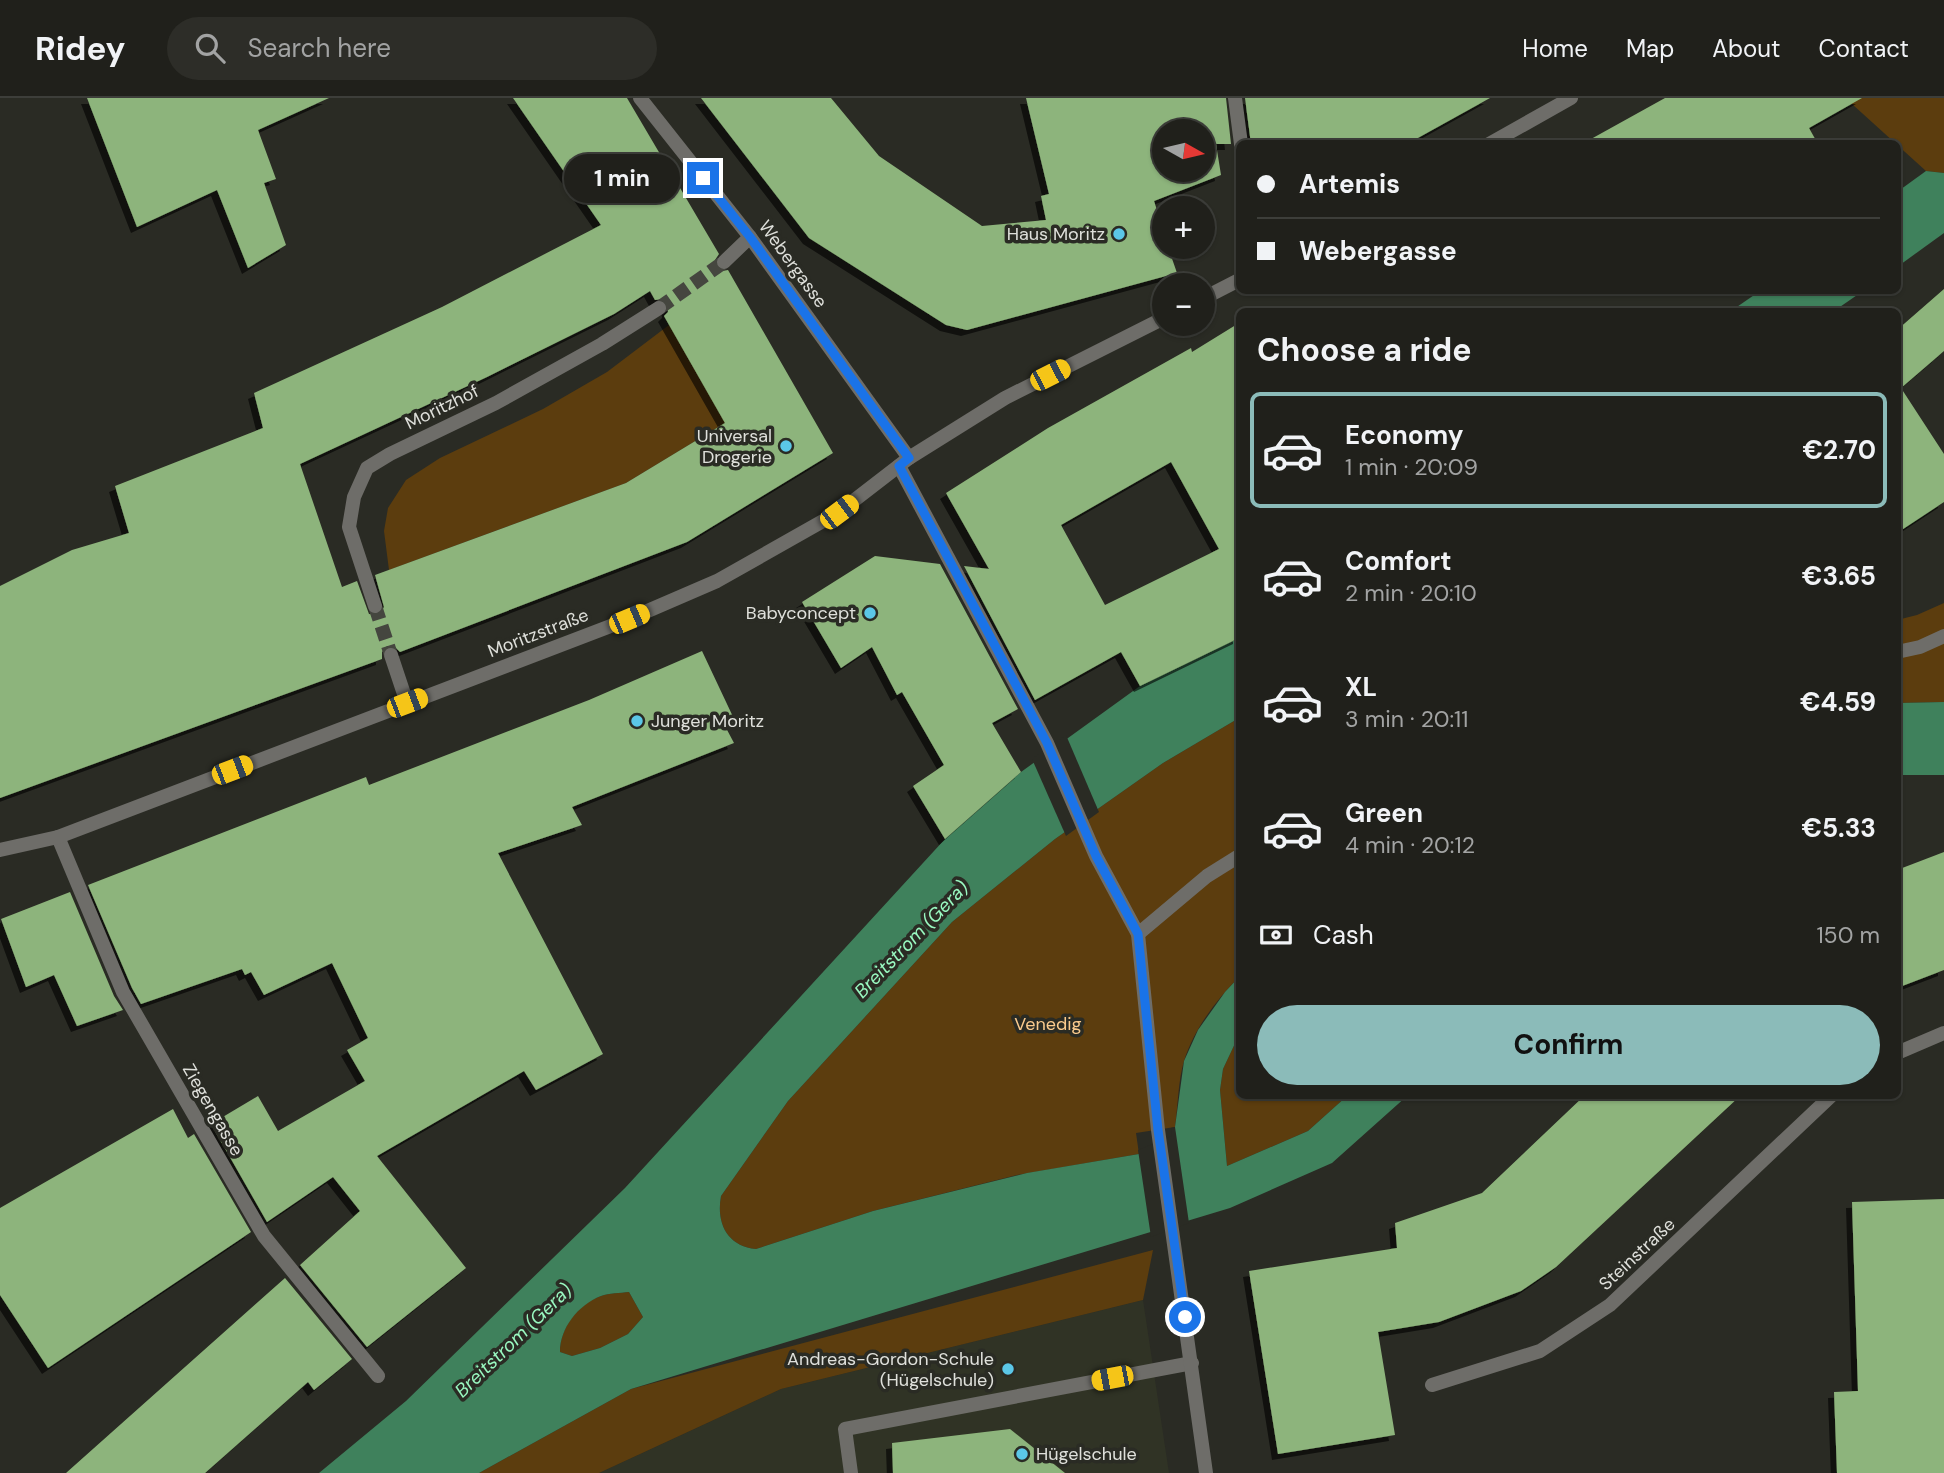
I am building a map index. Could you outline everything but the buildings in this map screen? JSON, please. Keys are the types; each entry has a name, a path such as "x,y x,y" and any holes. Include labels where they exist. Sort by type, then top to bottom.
{"street":[{"name":"Webergasse","path":"640,98 750,237 904,462"},
{"path":"1235,98 1240,140"},
{"path":"1496,140 1571,98"},
{"path":"723,262 750,237"},
{"path":"1215,292 1236,282"},
{"name":"Moritzhof","path":"375,606 349,527 354,497 367,468 390,454 496,403 602,344 659,308"},
{"name":"Moritzstraße","path":"1,850 58,836 629,619 717,581 839,512 904,462 1005,398 1152,324"},
{"path":"904,462 1047,743 1096,856 1138,934 1158,1130 1206,1473"},
{"path":"1901,651 1920,647 1944,636"},
{"path":"390,655 407,703"},
{"name":"Ziegengasse","path":"58,836 123,992 264,1236 378,1376"},
{"path":"1138,934 1207,876 1236,858"},
{"path":"1901,1051 1944,1033"},
{"name":"Steinstraße","path":"1432,1385 1540,1351 1610,1305 1828,1099"},
{"path":"851,1473 845,1429 1192,1363"}],"shaded area":[{"name":"Andreas-Gordon-Schule (Hügelschule)","path":"1143,1300 1169,1473 599,1473 781,1389"}],"green space":[{"path":"1849,98 1944,98 1944,173 1926,171 1901,148 1901,140 1892,140 1852,104"},
{"path":"669,325 725,423 626,483 389,570 384,531 388,508 406,480 440,458 543,409 607,372"},
{"path":"1944,603 1944,702 1901,703 1901,619"},
{"name":"Venedig","path":"1236,720 1236,980 1207,1016 1188,1049 1180,1077 1175,1127 1136,1133 1139,1154 1017,1175 873,1211 756,1249 746,1247 731,1238 722,1224 721,1196 788,1101 952,922 1055,839 1163,763"},
{"path":"1236,1041 1236,1099 1344,1099 1308,1131 1227,1166 1220,1090 1223,1069"},
{"path":"1153,1250 1143,1300 781,1389 599,1473 479,1473 631,1389"},
{"path":"629,1292 643,1317 628,1334 600,1348 572,1356 560,1352 563,1334 578,1311 604,1295"}],"water":[{"path":"1926,171 1944,173 1944,233 1901,264 1901,189"},
{"path":"1756,294 1859,294 1838,308 1735,308"},
{"name":"Breitstrom (Gera)","path":"1236,639 1236,720 1163,763 1055,839 952,922 788,1101 721,1196 722,1224 731,1238 746,1247 756,1249 873,1211 1027,1173 1139,1154 1175,1139 1184,1061 1198,1030 1236,980 1236,1041 1223,1069 1220,1090 1227,1166 1308,1131 1344,1099 1404,1099 1332,1163 1230,1208 631,1389 479,1473 319,1473 406,1401 625,1188 945,839 1021,772 1140,686","holes":["629,1292 643,1317 628,1334 600,1348 572,1356 560,1352 563,1334 572,1318 585,1305 601,1296"]},
{"path":"1944,702 1944,775 1901,775 1901,703"}],"pier":[{"path":"1066,735 1099,812 1066,836 1032,759"},
{"path":"1175,1127 1189,1223 1151,1237 1138,1150 1172,1136 1171,1128"}],"tunnel":[{"path":"659,308 724,262"},
{"path":"375,606 391,655"}],"place":[{"name":"Haus Moritz","path":"1119,234"},
{"name":"Universal Drogerie","path":"786,446"},
{"name":"Babyconcept","path":"870,613"},
{"name":"Junger Moritz","path":"637,721"},
{"name":"Andreas-Gordon-Schule (Hügelschule)","path":"1008,1369"},
{"name":"Hügelschule","path":"1022,1454"}],"route":[{"path":"703,178 750,237 909,458 899,466 1047,743 1096,856 1138,934 1158,1130 1185,1317"}]}
